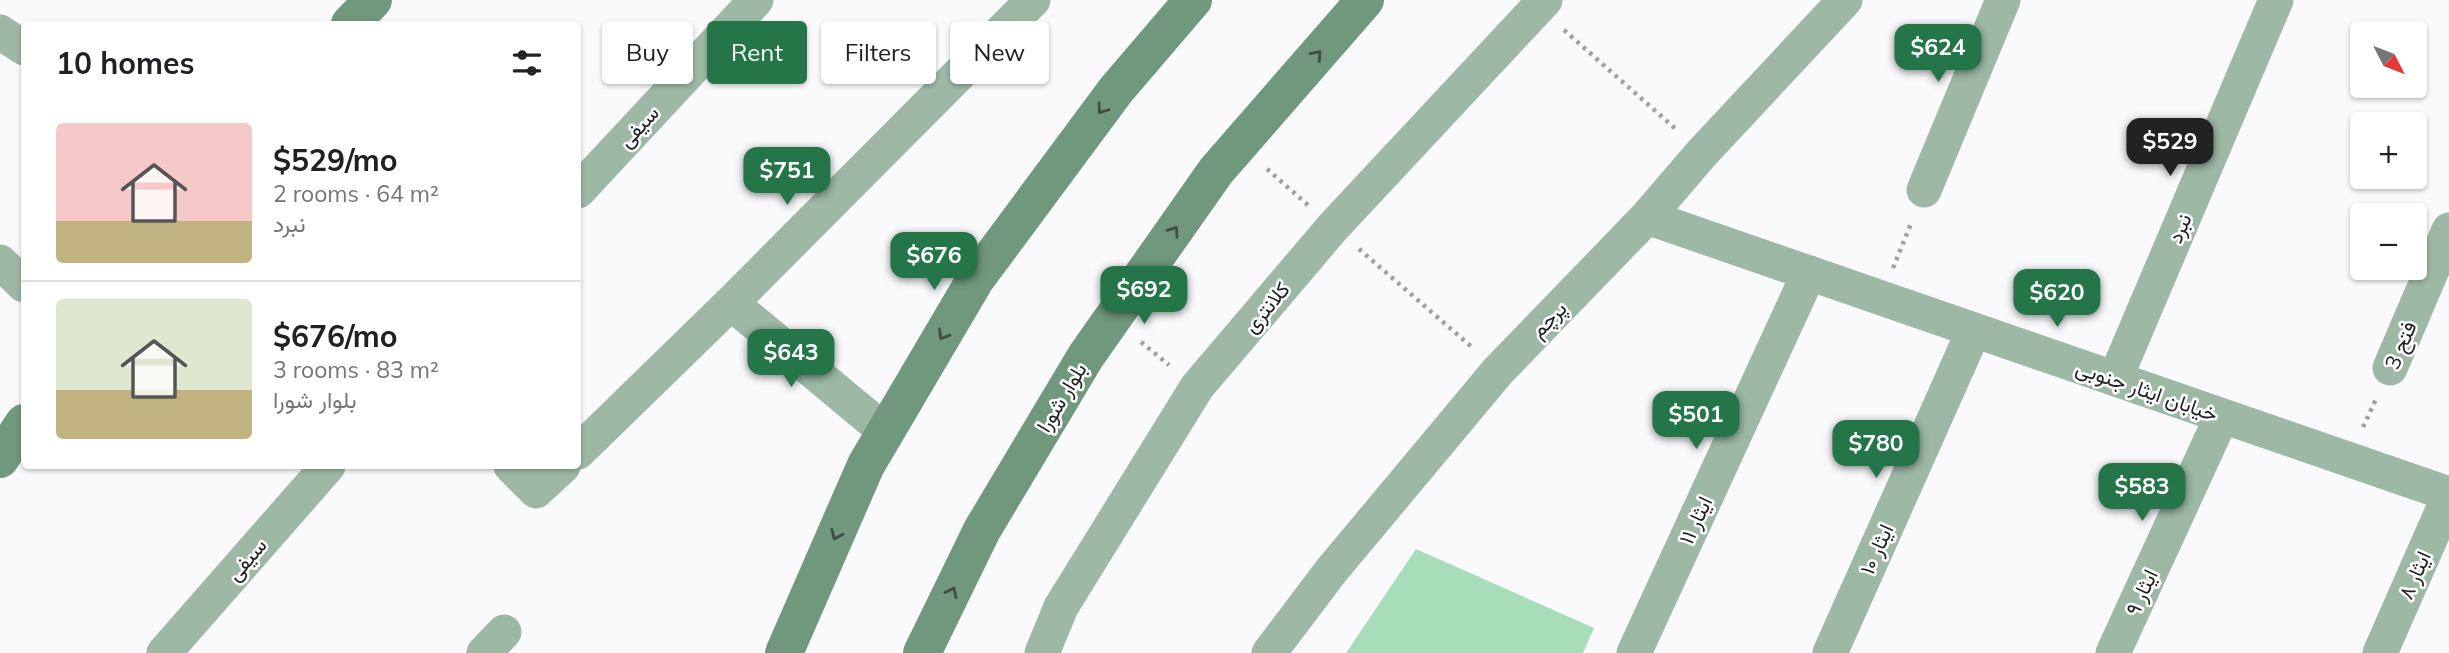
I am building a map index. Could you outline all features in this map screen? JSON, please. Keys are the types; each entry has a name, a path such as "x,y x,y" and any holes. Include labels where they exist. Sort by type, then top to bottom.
{"main road":[{"path":"353,21 373,0"},
{"path":"784,653 866,465 975,280 1116,90 1193,0"},
{"name":"بلوار شورا","path":"922,653 982,530 1086,356 1216,171 1365,0"},
{"path":"0,458 21,427"}],"street":[{"name":"سیفی","path":"581,188 756,0"},
{"path":"581,449 1033,0"},
{"name":"پرچم","path":"1269,653 1331,571 1498,371 1647,217 1702,153 1845,0"},
{"path":"1924,190 2003,0"},
{"name":"نبرد","path":"2115,379 2276,0"},
{"name":"کلانتری","path":"1042,653 1061,607 1197,387 1333,227 1538,2"},
{"path":"0,32 21,46"},
{"name":"خیابان ایثار جنوبی","path":"1647,217 2449,495"},
{"name":"فتح 3","path":"2390,368 2449,230"},
{"path":"0,262 21,282"},
{"name":"ایثار ۱۱","path":"1634,653 1809,273"},
{"path":"731,303 886,432"},
{"name":"ایثار ۱۰","path":"1830,653 1974,330"},
{"name":"ایثار ۹","path":"2113,653 2222,416"},
{"name":"سیفی","path":"164,653 325,469"},
{"path":"514,469 536,491 560,469"},
{"name":"ایثار ۸","path":"2380,653 2449,495"}],"path":[{"path":"1538,2 1702,153"},
{"path":"1239,145 1498,371"},
{"path":"1881,298 1924,190"},
{"path":"1112,320 1197,387"},
{"name":"فتح 3","path":"2347,459 2390,368"}],"green space":[{"path":"1416,549 1594,628 1583,653 1346,653"}]}
